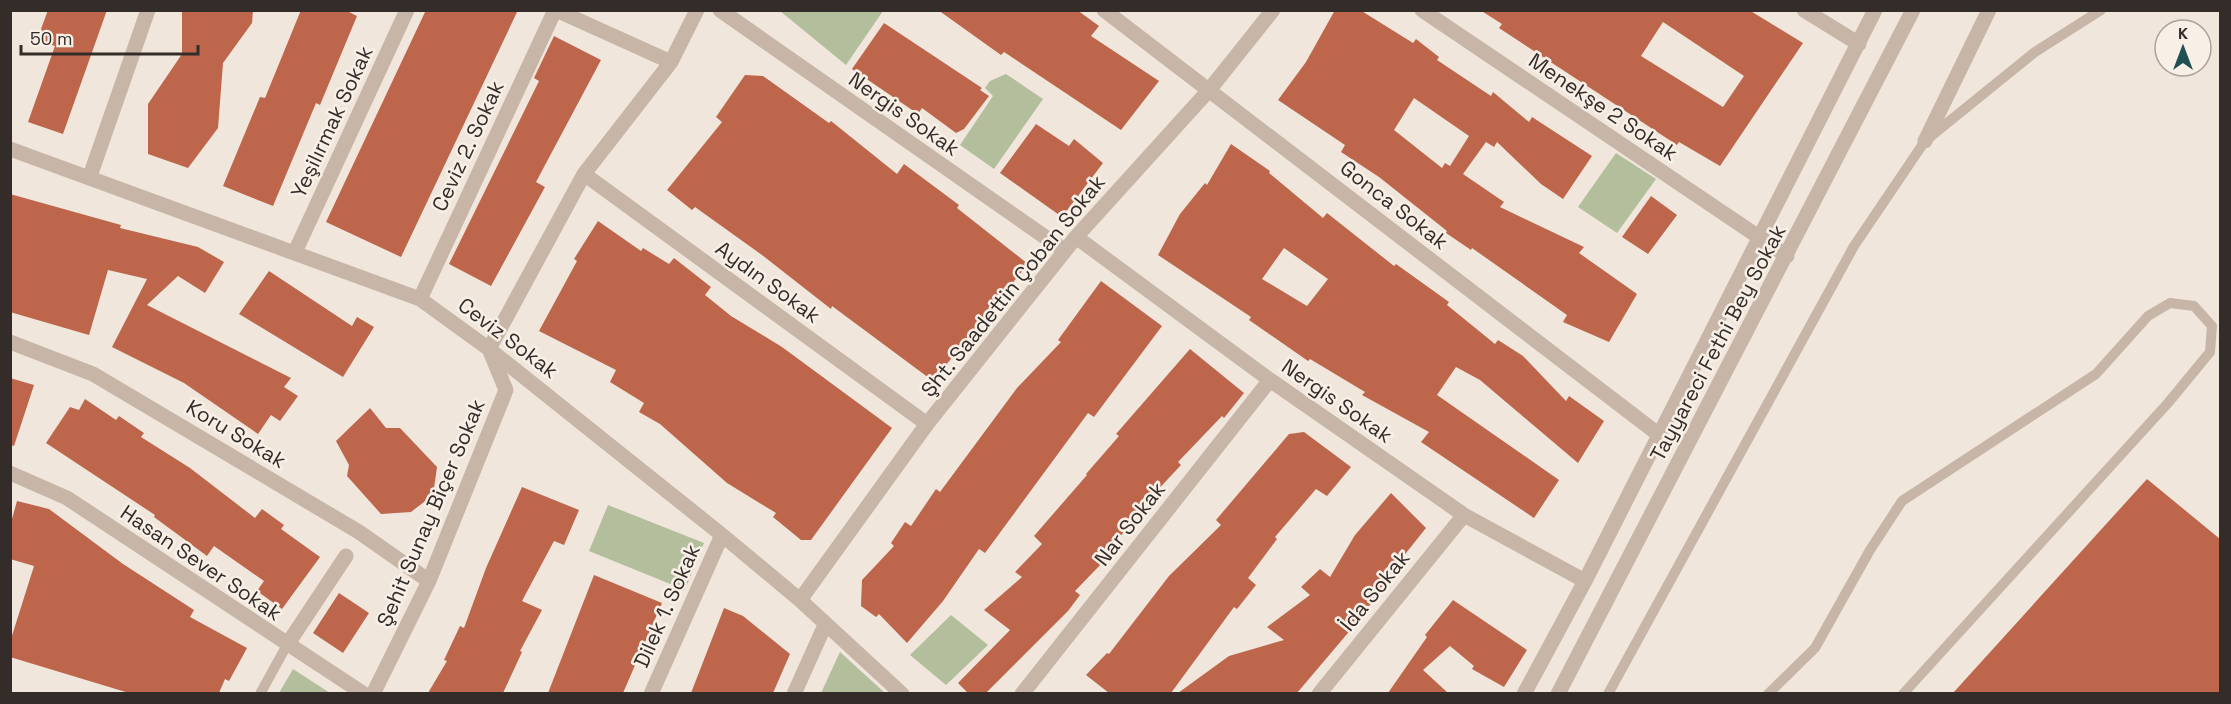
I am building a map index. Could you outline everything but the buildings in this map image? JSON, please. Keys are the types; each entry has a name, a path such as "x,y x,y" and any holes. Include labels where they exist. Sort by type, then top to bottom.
{"street":[{"path":"90,176 148,10"},
{"name":"Yeşilırmak Sokak","path":"295,252 407,10"},
{"path":"555,10 670,62"},
{"name":"Ceviz 2. Sokak","path":"420,299 555,10"},
{"path":"489,349 584,174 670,62 697,10"},
{"name":"Nergis Sokak","path":"720,10 1065,251"},
{"name":"Gonca Sokak","path":"1104,10 1658,434"},
{"name":"Şht. Saadettin Çoban Sokak","path":"800,600 927,424 1076,237 1210,89 1273,10"},
{"name":"Menekşe 2 Sokak","path":"1422,10 1788,256"},
{"path":"1803,10 1859,44"},
{"name":"Tayyareci Fethi Bey Sokak","path":"1524,693 1585,581 1875,10"},
{"name":"Tayyareci Fethi Bey Sokak","path":"1558,693 1788,256 1913,10"},
{"path":"1925,141 1989,10"},
{"name":"Ceviz Sokak","path":"10,149 90,176 420,299 489,349 722,535 800,600 902,693"},
{"name":"Aydın Sokak","path":"584,174 927,424"},
{"name":"Nergis Sokak","path":"1076,237 1270,380 1464,515 1585,581"},
{"name":"Koru Sokak","path":"10,342 93,374 359,532 429,581"},
{"name":"Şehit Sunay Biçer Sokak","path":"373,693 429,581 506,390 489,349"},
{"name":"Nar Sokak","path":"1022,693 1270,380"},
{"name":"Hasan Sever Sokak","path":"10,473 67,498 287,645 364,693"},
{"name":"İda Sokak","path":"1318,693 1464,515"},
{"name":"Dilek 1. Sokak","path":"651,693 722,535"},
{"path":"287,645 346,556"},
{"path":"794,693 825,624"}],"lane":[{"path":"1608,693 1854,246 1925,141 2035,52 2101,10"},
{"path":"1768,693 1815,648 1870,550 1902,501 2096,374 2148,316 2170,303 2194,306 2212,326 2210,352 2168,403 1903,693"},
{"path":"260,693 287,645"}],"green space":[{"path":"780,11 883,11 846,65"},
{"path":"1006,74 1043,99 994,169 960,145 993,96 985,88 990,81"},
{"path":"1616,153 1656,179 1617,233 1578,207"},
{"path":"608,505 704,543 685,590 589,551"},
{"path":"951,615 988,645 946,685 910,655"},
{"path":"840,652 885,693 821,693"},
{"path":"293,669 330,693 279,693"}]}
